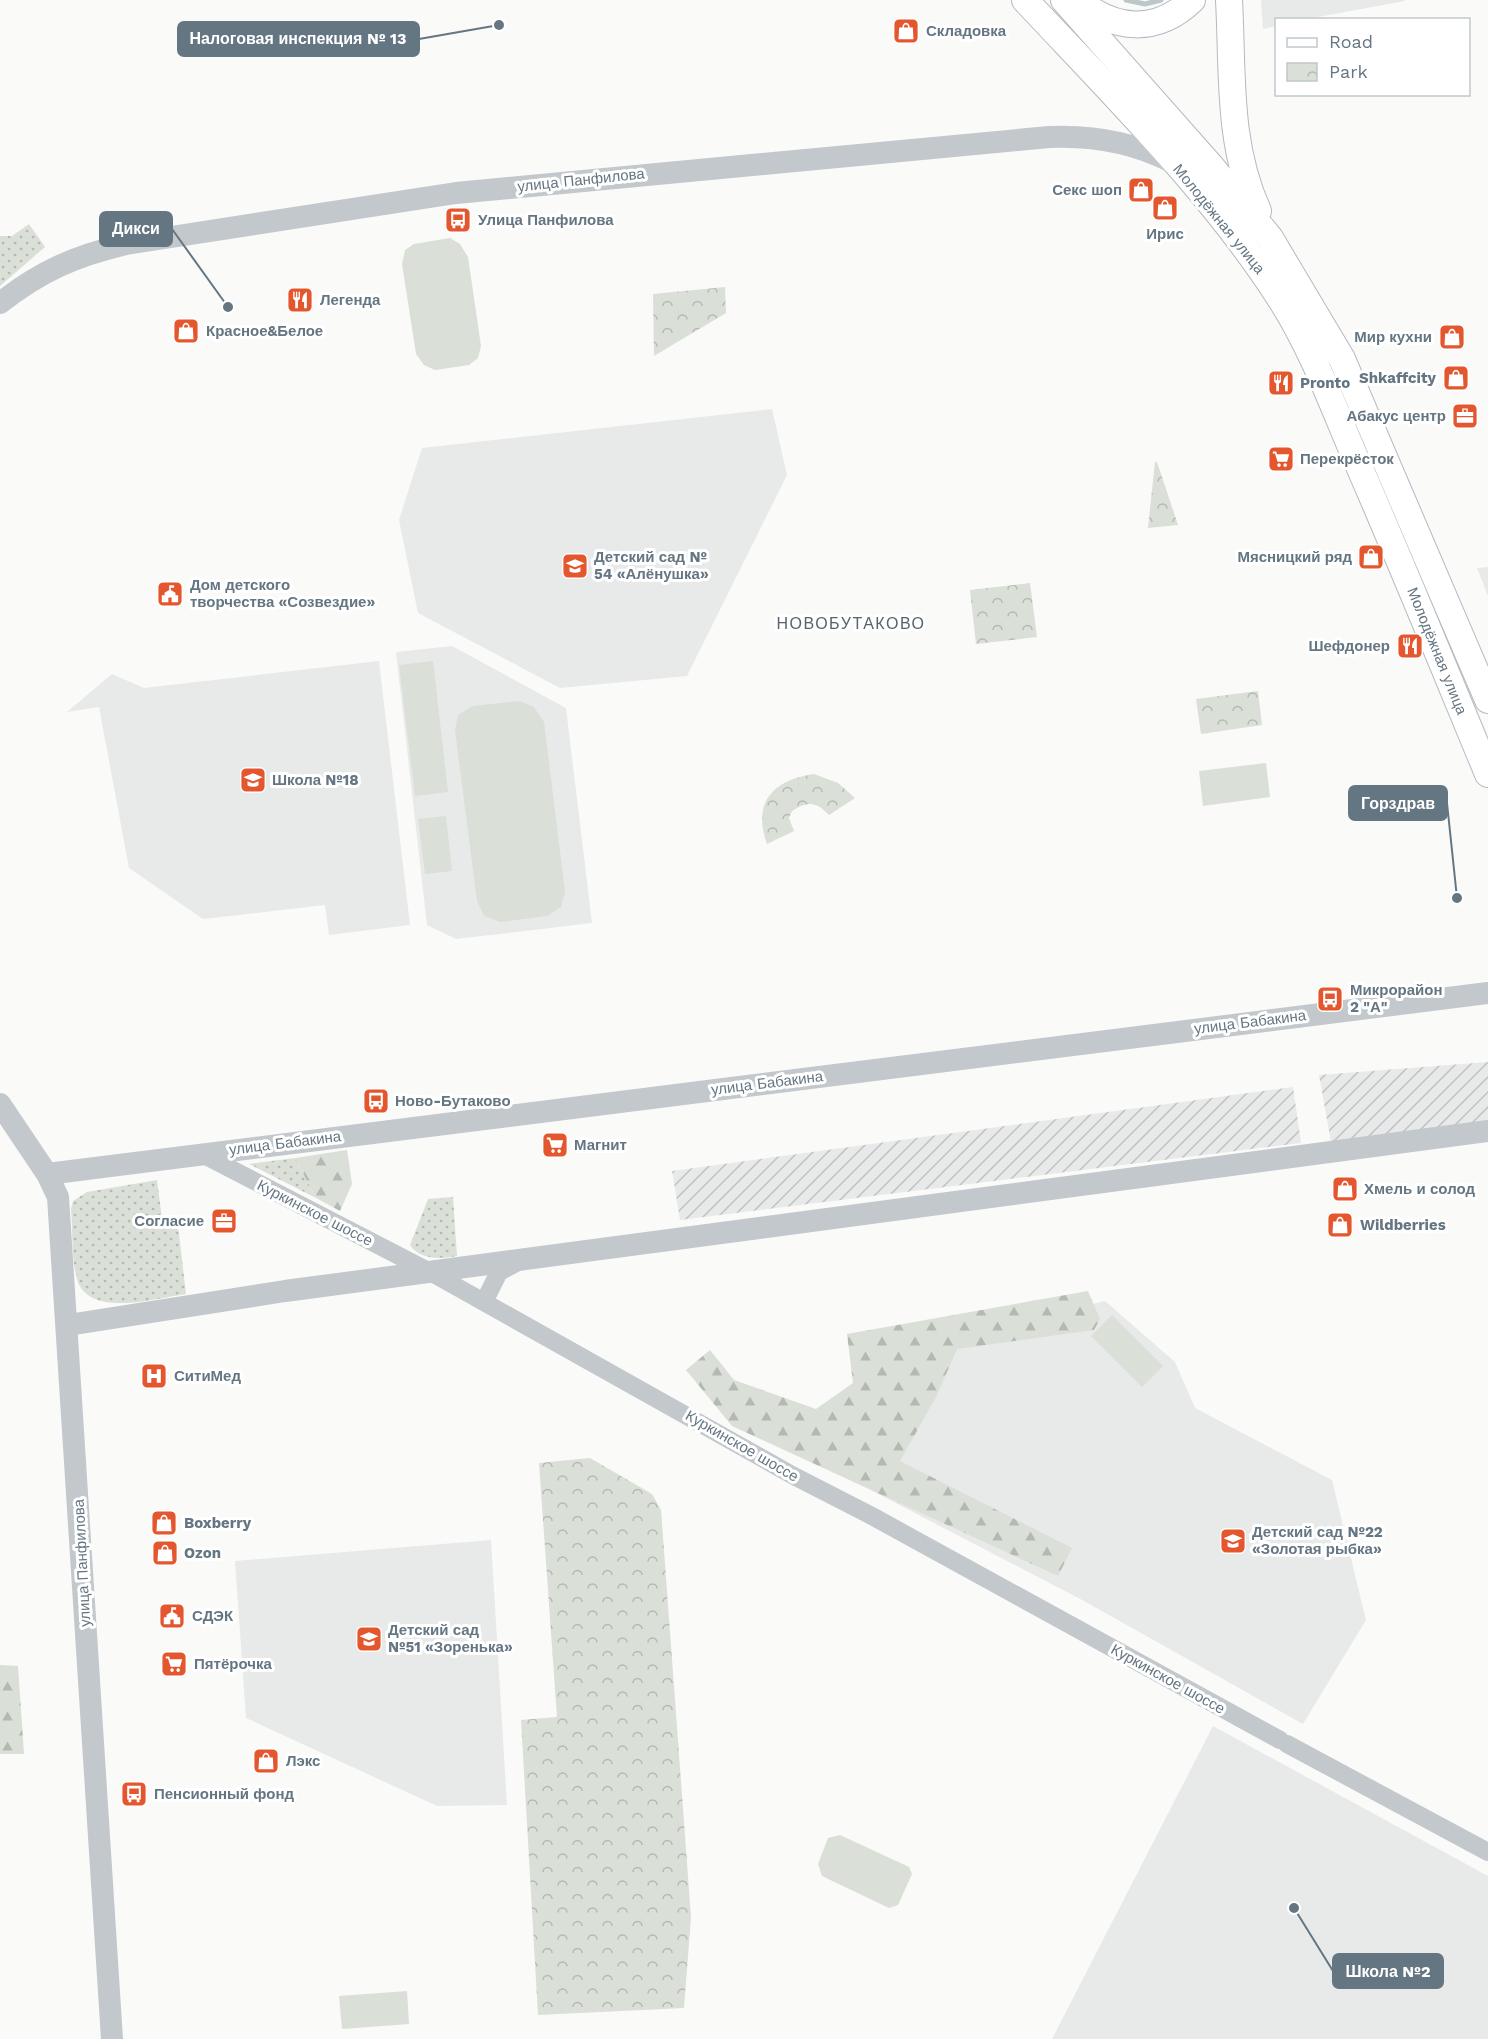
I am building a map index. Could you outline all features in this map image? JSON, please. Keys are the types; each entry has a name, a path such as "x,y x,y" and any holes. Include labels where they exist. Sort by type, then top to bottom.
{"main road":[{"path":"1014,0 1048,25"},
{"path":"1025,0 1048,25"},
{"name":"Молодёжная улица","path":"1064,0 1210,165 1270,238 1317,313 1342,359 1488,700"},
{"path":"1078,0 1090,11 1116,23 1132,26 1152,24 1169,18 1192,0"},
{"path":"1228,0 1232,117 1237,152 1247,188 1270,238"},
{"name":"Молодёжная улица","path":"1048,25 1175,164 1252,256 1285,306 1311,356 1421,609 1488,774"}],"street":[{"name":"улица Панфилова","path":"0,303 30,280 65,262 126,244 456,193 1064,136 1112,140 1148,149 1175,164"},
{"name":"улица Бабакина","path":"47,1174 1488,993"},
{"name":"улица Панфилова","path":"0,1104 47,1174 58,1197 112,2039"},
{"path":"68,1325 285,1291 1488,1131"},
{"name":"Куркинское шоссе","path":"202,1154 432,1273 792,1475 870,1515 1488,1852"},
{"path":"484,1302 499,1272 519,1261"}],"shaded area":[{"path":"1261,0 1405,0 1312,18 1275,18 1275,26 1263,29"},
{"name":"Детский сад № 54 «Алёнушка»","path":"772,409 787,475 687,676 560,688 418,613 399,520 422,448"},
{"path":"1488,567 1488,596 1477,568"},
{"path":"452,646 566,708 592,923 456,939 427,925 396,652"},
{"name":"Школа №18","path":"379,661 410,925 329,935 325,905 203,919 129,868 99,707 67,712 112,674 144,688"},
{"path":"1488,1062 1488,1124 1331,1142 1319,1075"},
{"path":"1293,1087 1301,1143 680,1220 672,1171"},
{"path":"1105,1301 1175,1362 1195,1408 1332,1480 1366,1620 1303,1724 1084,1601 863,1486 948,1340"},
{"name":"Детский сад №51 «Зоренька»","path":"491,1540 507,1805 437,1806 246,1718 235,1561"},
{"path":"1213,1726 1488,1876 1488,2039 1052,2039"}],"green space":[{"path":"29,224 45,247 0,286 0,236 12,236"},
{"path":"450,238 460,244 468,257 481,346 478,358 469,365 435,370 424,365 416,354 402,264 405,250 414,244"},
{"path":"725,287 726,313 654,356 653,294"},
{"path":"1155,462 1157,462 1178,525 1148,528"},
{"path":"1030,583 1037,637 976,644 970,590"},
{"path":"433,661 448,792 415,796 399,665"},
{"path":"1258,691 1262,725 1201,734 1196,699"},
{"path":"520,701 534,707 544,722 565,892 561,907 547,916 500,922 484,916 477,901 455,730 458,715 473,706"},
{"path":"1266,763 1270,797 1203,806 1199,771"},
{"path":"814,774 838,783 855,798 829,815 820,807 812,804 792,811 789,818 794,831 767,844 762,816 764,805 770,795 787,782"},
{"path":"446,816 452,871 425,874 418,819"},
{"path":"347,1150 352,1184 340,1211 316,1198 295,1158"},
{"path":"295,1158 316,1198 249,1164"},
{"path":"157,1180 162,1219 177,1217 186,1294 125,1303 95,1299 84,1291 75,1271 71,1209 73,1201 87,1192"},
{"path":"453,1197 457,1256 437,1258 425,1256 414,1250 410,1245 428,1199"},
{"path":"1088,1291 1100,1319 1094,1330 957,1349 936,1397 900,1461 1072,1548 1058,1576 732,1426 686,1370 710,1350 734,1380 816,1409 853,1383 847,1334"},
{"path":"1112,1315 1163,1366 1142,1387 1091,1336"},
{"path":"590,1458 652,1494 661,1510 691,1917 684,2008 538,2015 521,1720 557,1717 539,1463"},
{"path":"0,1665 18,1666 24,1754 0,1754"},
{"path":"840,1835 909,1867 912,1874 898,1905 889,1908 822,1876 818,1864 828,1838"},
{"path":"407,1991 409,2024 342,2029 339,1996"}],"waterway":[{"path":"1126,0 1145,4 1161,0"}],"place":[{"name":"Налоговая инспекция № 13","path":"499,25"},
{"name":"Складовка","path":"906,31"},
{"name":"Секс шоп","path":"1141,190"},
{"name":"Ирис","path":"1165,208"},
{"name":"Улица Панфилова","path":"458,220"},
{"name":"Легенда","path":"300,300"},
{"name":"Дикси","path":"228,307"},
{"name":"Красное&Белое","path":"186,331"},
{"name":"Мир кухни","path":"1452,337"},
{"name":"Shkaffcity","path":"1456,378"},
{"name":"Pronto","path":"1281,383"},
{"name":"Абакус центр","path":"1465,416"},
{"name":"Перекрёсток","path":"1281,459"},
{"name":"Мясницкий ряд","path":"1371,557"},
{"name":"Детский сад № 54 «Алёнушка»","path":"575,566"},
{"name":"Дом детского творчества «Созвездие»","path":"170,594"},
{"name":"Шефдонер","path":"1410,646"},
{"name":"Школа №18","path":"253,780"},
{"name":"Горздрав","path":"1457,898"},
{"name":"Микрорайон 2 \"А\"","path":"1330,999"},
{"name":"Ново-Бутаково","path":"376,1101"},
{"name":"Магнит","path":"555,1145"},
{"name":"Хмель и солод","path":"1345,1189"},
{"name":"Согласие","path":"224,1221"},
{"name":"Wildberries","path":"1340,1225"},
{"name":"СитиМед","path":"154,1376"},
{"name":"Boxberry","path":"164,1523"},
{"name":"Детский сад №22 «Золотая рыбка»","path":"1233,1541"},
{"name":"Ozon","path":"165,1553"},
{"name":"СДЭК","path":"172,1616"},
{"name":"Детский сад №51 «Зоренька»","path":"369,1639"},
{"name":"Пятёрочка","path":"174,1664"},
{"name":"Лэкс","path":"266,1761"},
{"name":"Пенсионный фонд","path":"134,1794"},
{"name":"Школа №2","path":"1294,1908"}],"district":[{"name":"НОВОБУТАКОВО","path":"851,623"}]}
